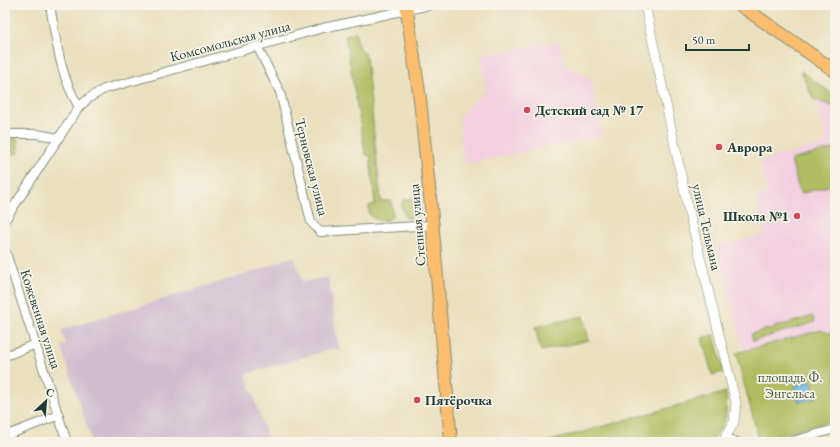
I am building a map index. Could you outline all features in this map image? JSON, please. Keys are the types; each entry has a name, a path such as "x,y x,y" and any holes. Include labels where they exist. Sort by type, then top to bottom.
{"main road":[{"path":"740,5 835,71"},
{"name":"Степная улица","path":"407,7 420,99 433,225 451,442"}],"street":[{"path":"50,5 60,61 71,94 79,107"},
{"name":"Комсомольская улица","path":"59,138 79,107 89,98 104,89 323,28 407,7 430,5"},
{"name":"улица Тельмана","path":"645,5 688,208 736,403 734,422 725,440"},
{"path":"647,16 651,5"},
{"name":"Терновская улица","path":"257,46 280,92 311,222 316,229 320,232 433,225"},
{"path":"5,134 37,134 59,138 8,209 5,220"},
{"name":"Кожевенная улица","path":"5,250 67,442"},
{"path":"5,356 36,344"},
{"path":"5,436 59,415"},
{"path":"788,442 835,429"},
{"path":"725,440 737,442"}],"shaded area":[{"path":"559,41 565,65 590,78 603,136 463,164 459,117 486,89 481,55"},
{"name":"Школа №1","path":"816,100 835,107 835,331 829,333 821,330 744,351 716,246 764,235 756,197 767,194 761,161 827,143"},
{"path":"294,256 303,282 328,277 339,349 332,349 246,374 269,442 92,442 61,346 66,345 61,330 259,270"}],"green space":[{"path":"356,32 358,45 366,56 381,201 391,201 393,216 384,221 374,219 369,214 369,206 375,204 370,155 366,155 365,152 345,35"},
{"path":"801,71 835,96 835,107 813,99"},
{"path":"17,138 19,153 5,155 5,140"},
{"path":"835,148 835,184 800,194 791,160"},
{"path":"419,197 421,215 410,218 405,217 401,207 403,200"},
{"path":"583,316 589,340 541,351 535,327"},
{"path":"813,316 815,322 753,341 751,334"},
{"name":"площадь Ф. Энгельса","path":"821,330 828,333 835,331 835,420 759,440 736,353"},
{"path":"714,335 724,372 712,375 702,338"},
{"path":"726,392 727,407 725,419 720,430 710,442 546,442"}],"water":[{"path":"811,381 816,398 799,402 795,385"}],"place":[{"name":"Детский сад № 17","path":"527,110"},
{"name":"Аврора","path":"719,147"},
{"name":"Школа №1","path":"797,216"},
{"name":"Пятёрочка","path":"417,400"}]}
